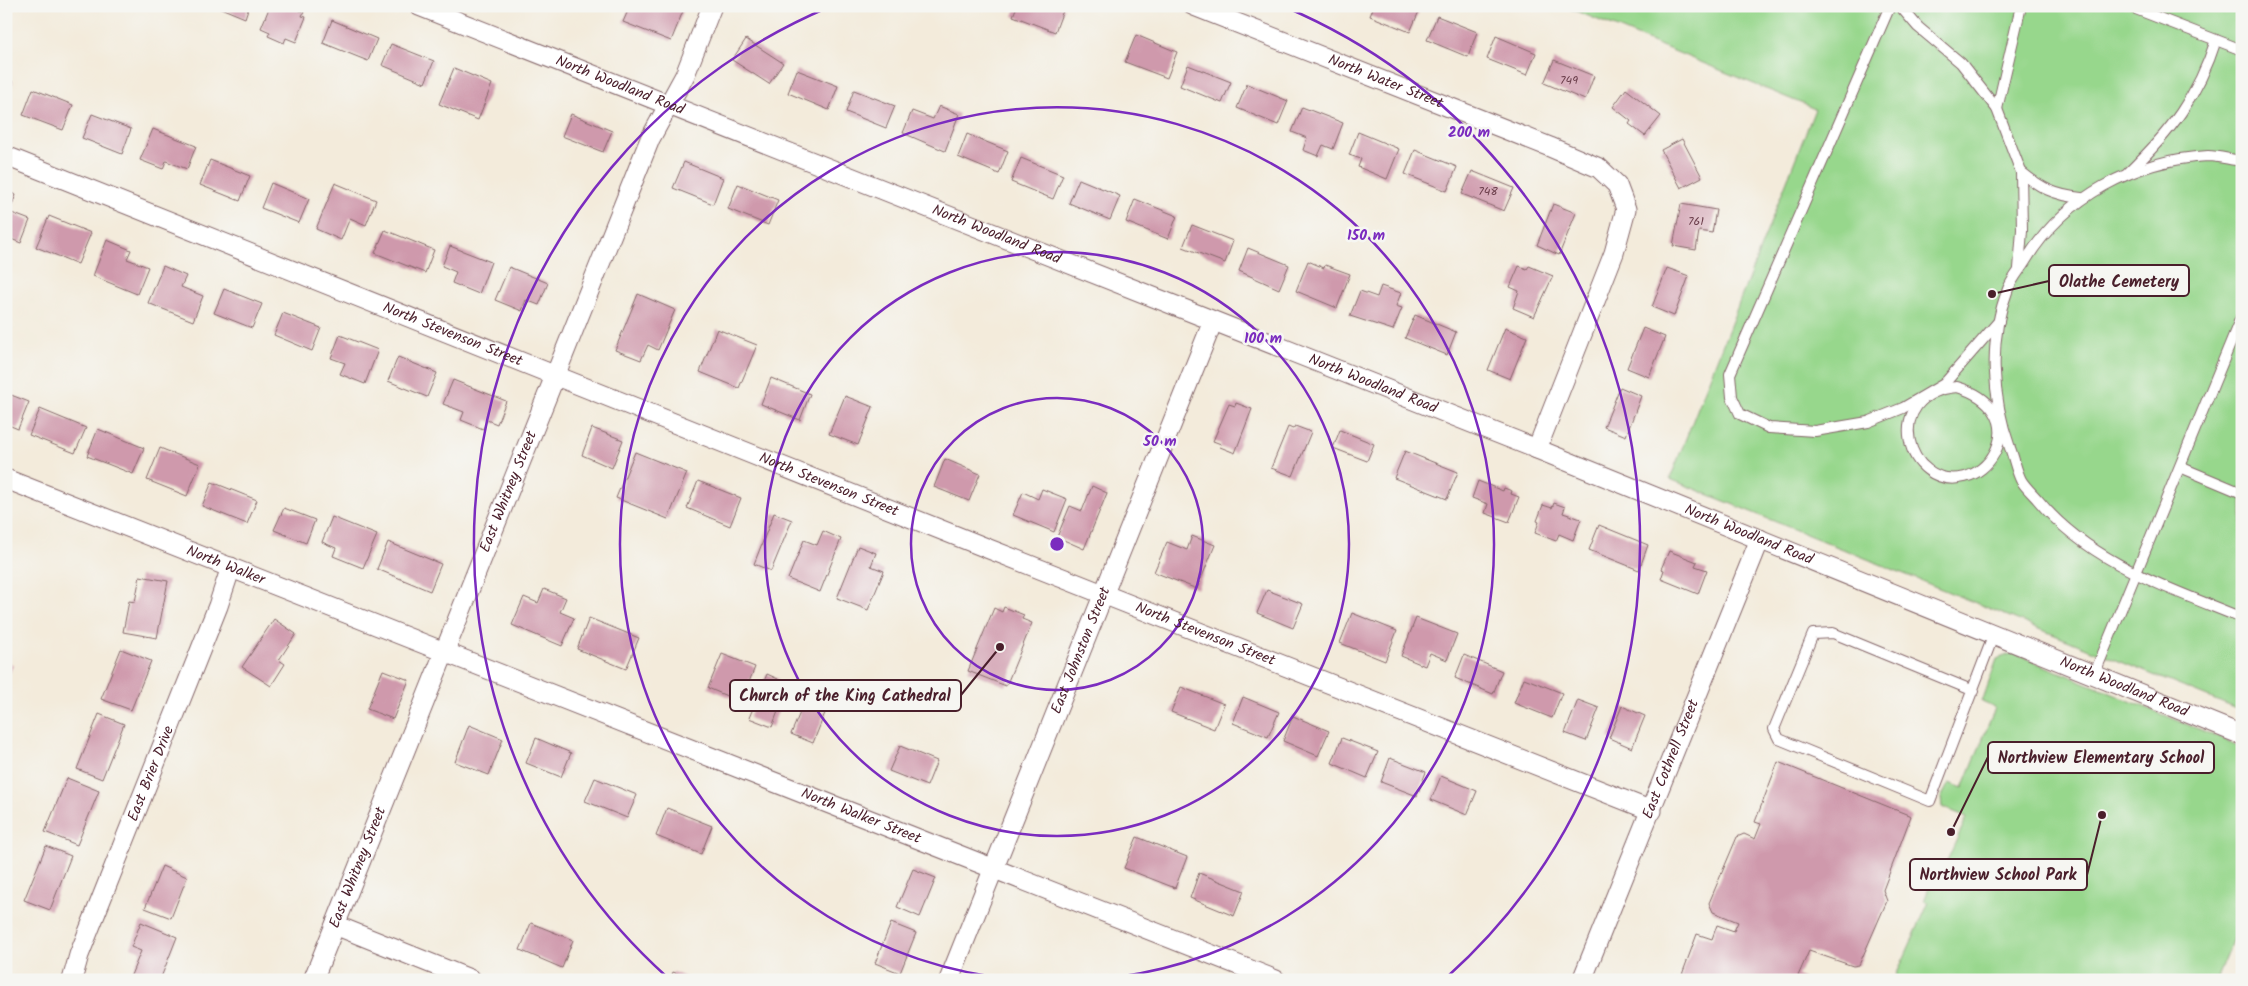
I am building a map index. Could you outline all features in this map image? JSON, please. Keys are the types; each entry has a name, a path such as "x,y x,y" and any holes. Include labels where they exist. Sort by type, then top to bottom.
{"street":[{"name":"North Woodland Road","path":"419,6 1537,449 2242,735"},
{"name":"East Whitney Street","path":"313,980 650,140 685,75 712,6"},
{"name":"North Water Street","path":"1194,6 1558,150 1599,168 1617,185 1626,209 1614,253 1537,449"},
{"name":"North Stevenson Street","path":"6,156 1104,595 1652,811"},
{"name":"East Johnston Street","path":"949,980 1214,321"},
{"name":"North Walker","path":"6,479 445,651"},
{"name":"East Cothrell Street","path":"1582,980 1652,811 1760,539"},
{"name":"East Brier Drive","path":"72,980 79,955 218,606 231,567"},
{"name":"North Walker Street","path":"445,651 1276,980"},
{"path":"335,925 472,980"}],"lane":[{"path":"1890,6 1730,374 1732,397 1740,414 1769,428 1815,431 1868,422 1903,408 1929,394 1943,388 1958,387 1972,391 1984,399 2001,424 2000,440 1994,455 1984,467 1972,476 1956,479 1941,478 1931,473 1919,461 1912,448 1909,433 1910,417 1917,404 1929,394 1944,384 2000,320"},
{"path":"1900,6 1918,28 1961,63 1997,109 2021,172 2022,230 2019,272"},
{"path":"1997,109 2021,6"},
{"path":"2128,6 2242,50"},
{"path":"2126,174 2158,144 2187,105 2206,69 2216,40"},
{"path":"2242,161 2210,156 2165,162 2126,174 2082,198 2039,239 2008,288 2000,320 1994,381 2001,424 2022,480 2053,518 2100,554 2136,574 2242,618"},
{"path":"2021,172 2039,187 2061,196 2082,198"},
{"path":"2094,675 2242,315"},
{"path":"2180,467 2242,493"},
{"path":"1974,691 1832,633 1814,634 1774,729 1780,738 1930,801 1974,691 1994,634"}],"green space":[{"path":"1564,6 2242,6 2242,711 1670,479 1815,109"},
{"path":"2013,653 2242,747 2242,917 2216,980 1894,980 1929,902 1924,901 1935,872 1941,874 1967,817 1942,807 1941,798 1949,783 1963,788 1995,708 1982,702 1997,659"}],"building":[{"path":"216,6 249,6 245,18"},
{"path":"270,6 288,6 304,12 302,16 306,17 296,42 286,38 284,43 268,36 270,32 261,28"},
{"path":"630,6 685,6 671,41 623,22"},
{"path":"1017,6 1060,6 1064,8 1055,32 1013,16"},
{"path":"1374,6 1412,6 1420,9 1410,32 1370,16"},
{"path":"1437,16 1477,32 1468,57 1427,40"},
{"path":"332,20 377,39 368,61 323,43"},
{"path":"1136,35 1177,52 1167,78 1125,62"},
{"path":"1496,36 1536,53 1527,75 1487,59"},
{"path":"746,39 783,63 769,84 732,60"},
{"path":"391,44 434,61 425,83 382,65"},
{"path":"1554,60 1594,76 1585,100 1544,83"},
{"path":"1188,65 1231,82 1222,103 1180,86"},
{"path":"454,68 492,84 478,120 439,104"},
{"path":"797,70 838,86 829,110 788,93"},
{"path":"6,80 13,82 6,98"},
{"path":"1247,84 1288,101 1278,125 1237,108"},
{"path":"33,89 73,105 63,130 23,115"},
{"path":"1626,89 1661,116 1645,136 1629,124 1631,121 1613,107"},
{"path":"854,90 895,106 886,128 846,112"},
{"path":"939,106 959,114 945,151 903,133 912,111 933,119"},
{"path":"1302,107 1343,123 1333,149 1323,145 1318,156 1303,150 1307,138 1292,132"},
{"path":"92,114 131,129 122,154 82,138"},
{"path":"571,114 612,131 603,152 562,136"},
{"path":"153,129 196,146 187,169 166,161 163,169 140,160"},
{"path":"1358,132 1399,149 1387,179 1358,167 1361,159 1349,155"},
{"path":"967,134 1008,151 999,174 958,157"},
{"path":"1682,139 1702,177 1681,188 1661,150"},
{"path":"1415,150 1457,167 1447,191 1405,174"},
{"path":"1021,158 1063,175 1053,199 1011,182"},
{"path":"210,160 250,176 240,201 200,185"},
{"path":"684,162 723,178 713,204 673,188"},
{"path":"1472,171 1514,188 1504,211 1462,194"},
{"path":"1079,179 1120,196 1110,220 1069,203"},
{"path":"271,183 309,199 299,223 261,208"},
{"path":"335,183 376,200 366,225 350,218 341,240 316,229"},
{"path":"738,184 778,200 768,225 728,209"},
{"path":"6,191 16,195 9,212 30,220 21,243 6,237"},
{"path":"1135,199 1177,216 1168,239 1126,222"},
{"path":"1553,204 1576,213 1559,255 1537,245"},
{"path":"1681,204 1716,210 1712,233 1699,231 1696,250 1673,246"},
{"path":"49,216 91,233 78,264 36,247"},
{"path":"1192,225 1233,241 1225,263 1183,247"},
{"path":"385,230 434,250 425,273 375,253"},
{"path":"107,240 131,250 127,259 148,267 137,294 93,276"},
{"path":"450,246 491,262 479,294 452,283 456,272 442,266"},
{"path":"1248,248 1289,265 1279,289 1239,271"},
{"path":"1308,261 1324,268 1325,265 1350,274 1337,308 1296,291"},
{"path":"163,266 186,276 181,287 203,296 193,321 148,303"},
{"path":"1519,266 1527,269 1529,266 1553,276 1534,317 1513,308 1519,291 1510,287"},
{"path":"509,267 548,283 539,305 526,300 522,311 495,300"},
{"path":"1667,268 1689,276 1674,316 1652,307"},
{"path":"1381,286 1401,293 1396,306 1402,308 1393,330 1350,316 1360,291 1377,297"},
{"path":"224,289 262,304 252,328 214,313"},
{"path":"638,294 675,310 658,350 648,345 641,360 615,350"},
{"path":"283,313 321,328 312,351 274,335"},
{"path":"1415,315 1456,332 1447,355 1405,338"},
{"path":"1505,328 1527,337 1510,379 1488,370"},
{"path":"1643,328 1665,337 1649,377 1627,368"},
{"path":"717,329 757,345 739,388 700,372"},
{"path":"340,335 378,350 365,384 340,374 345,363 331,358"},
{"path":"398,357 437,373 427,397 388,381"},
{"path":"771,378 810,394 800,420 761,404"},
{"path":"453,380 506,401 497,424 487,420 483,429 461,420 464,412 443,404"},
{"path":"1620,387 1641,396 1626,436 1604,427"},
{"path":"6,393 29,402 18,429 6,424"},
{"path":"845,396 873,407 858,445 829,434"},
{"path":"1236,403 1252,409 1235,453 1220,447 1221,444 1213,441 1229,404 1235,406"},
{"path":"40,409 86,428 75,453 29,435"},
{"path":"1295,426 1311,432 1293,476 1271,468 1288,427 1293,429"},
{"path":"592,428 623,440 612,468 582,455"},
{"path":"98,429 144,448 133,474 87,456"},
{"path":"1340,430 1374,444 1367,461 1333,448"},
{"path":"160,448 200,464 187,496 147,480"},
{"path":"1405,451 1458,472 1447,499 1394,478"},
{"path":"635,452 687,473 668,519 616,498"},
{"path":"945,459 980,474 969,501 934,487"},
{"path":"698,481 741,498 730,526 687,508"},
{"path":"1478,481 1503,491 1504,488 1512,491 1511,494 1519,497 1509,522 1485,513 1488,504 1472,498"},
{"path":"212,482 257,500 247,524 202,506"},
{"path":"1092,486 1107,493 1084,549 1057,537 1070,506 1082,511"},
{"path":"1042,489 1067,499 1054,532 1013,515 1023,492 1038,499"},
{"path":"1554,503 1565,507 1563,513 1581,519 1573,540 1559,534 1556,541 1535,533 1543,505 1552,508"},
{"path":"284,508 315,520 306,543 274,530"},
{"path":"774,513 792,520 771,571 754,564"},
{"path":"332,517 377,535 363,568 333,556 336,548 322,542"},
{"path":"1599,525 1648,545 1639,570 1589,550"},
{"path":"823,531 841,539 820,592 788,579 804,540 817,545"},
{"path":"1192,536 1215,545 1197,589 1154,572 1167,542 1187,550"},
{"path":"388,542 441,564 430,591 377,569"},
{"path":"858,546 876,553 871,566 884,571 868,610 837,598"},
{"path":"1669,551 1697,562 1695,566 1707,570 1698,594 1661,579 1664,570 1661,569"},
{"path":"140,576 168,581 157,638 123,632 129,601 135,602"},
{"path":"544,589 566,598 560,612 574,618 562,646 512,625 524,597 538,603"},
{"path":"1267,590 1303,604 1293,628 1257,613"},
{"path":"1004,607 1024,615 1022,619 1032,623 1006,686 968,671 994,608 1002,612"},
{"path":"1352,613 1397,631 1385,661 1340,643"},
{"path":"589,618 639,638 626,669 577,649"},
{"path":"1416,618 1457,634 1447,660 1430,653 1425,666 1401,656"},
{"path":"274,619 296,634 279,660 285,664 271,686 242,667"},
{"path":"121,649 151,661 131,710 101,699"},
{"path":"722,654 755,667 741,702 708,688"},
{"path":"1464,655 1502,671 1493,694 1455,678"},
{"path":"6,663 13,665 6,682"},
{"path":"383,670 409,680 393,719 367,709"},
{"path":"767,674 778,679 773,691 784,696 772,727 749,718"},
{"path":"1524,678 1562,693 1552,718 1514,703"},
{"path":"1181,687 1224,704 1214,729 1171,712"},
{"path":"809,691 821,696 816,709 825,713 813,743 791,734"},
{"path":"1243,697 1279,712 1268,737 1233,723"},
{"path":"1578,700 1599,708 1586,741 1565,733"},
{"path":"1622,706 1645,716 1632,748 1609,738"},
{"path":"99,714 124,724 102,779 77,769"},
{"path":"1293,716 1329,731 1318,756 1283,741"},
{"path":"469,725 503,739 489,775 455,762"},
{"path":"536,738 571,753 561,777 526,763"},
{"path":"1342,738 1378,752 1367,778 1332,763"},
{"path":"900,746 937,761 927,786 889,771"},
{"path":"1390,758 1426,772 1417,796 1381,782"},
{"path":"1778,762 1911,816 1883,890 1887,901 1859,965 1853,966 1809,951 1798,976 1807,980 1680,980 1697,934 1712,939 1717,925 1734,931 1738,922 1713,912 1709,903 1737,837 1744,834 1755,839 1761,824 1755,822"},
{"path":"1441,776 1477,791 1467,815 1431,800"},
{"path":"67,778 99,791 77,845 45,832"},
{"path":"595,778 637,795 627,818 585,801"},
{"path":"667,808 712,826 701,854 656,836"},
{"path":"1137,837 1187,857 1175,888 1124,868"},
{"path":"46,846 71,856 50,910 24,900"},
{"path":"162,866 187,877 171,918 145,908"},
{"path":"913,869 936,878 920,917 897,907"},
{"path":"1199,873 1244,891 1234,916 1190,898"},
{"path":"141,922 177,937 160,980 129,980 141,951 131,947"},
{"path":"531,923 573,940 562,968 520,950"},
{"path":"891,923 916,933 900,973 875,963"},
{"path":"673,972 692,980 670,980"}],"place":[{"name":"Olathe Cemetery","path":"1992,294"},
{"name":"Church of the King Cathedral","path":"1000,647"},
{"name":"Northview School Park","path":"2102,815"},
{"name":"Northview Elementary School","path":"1951,832"}]}
